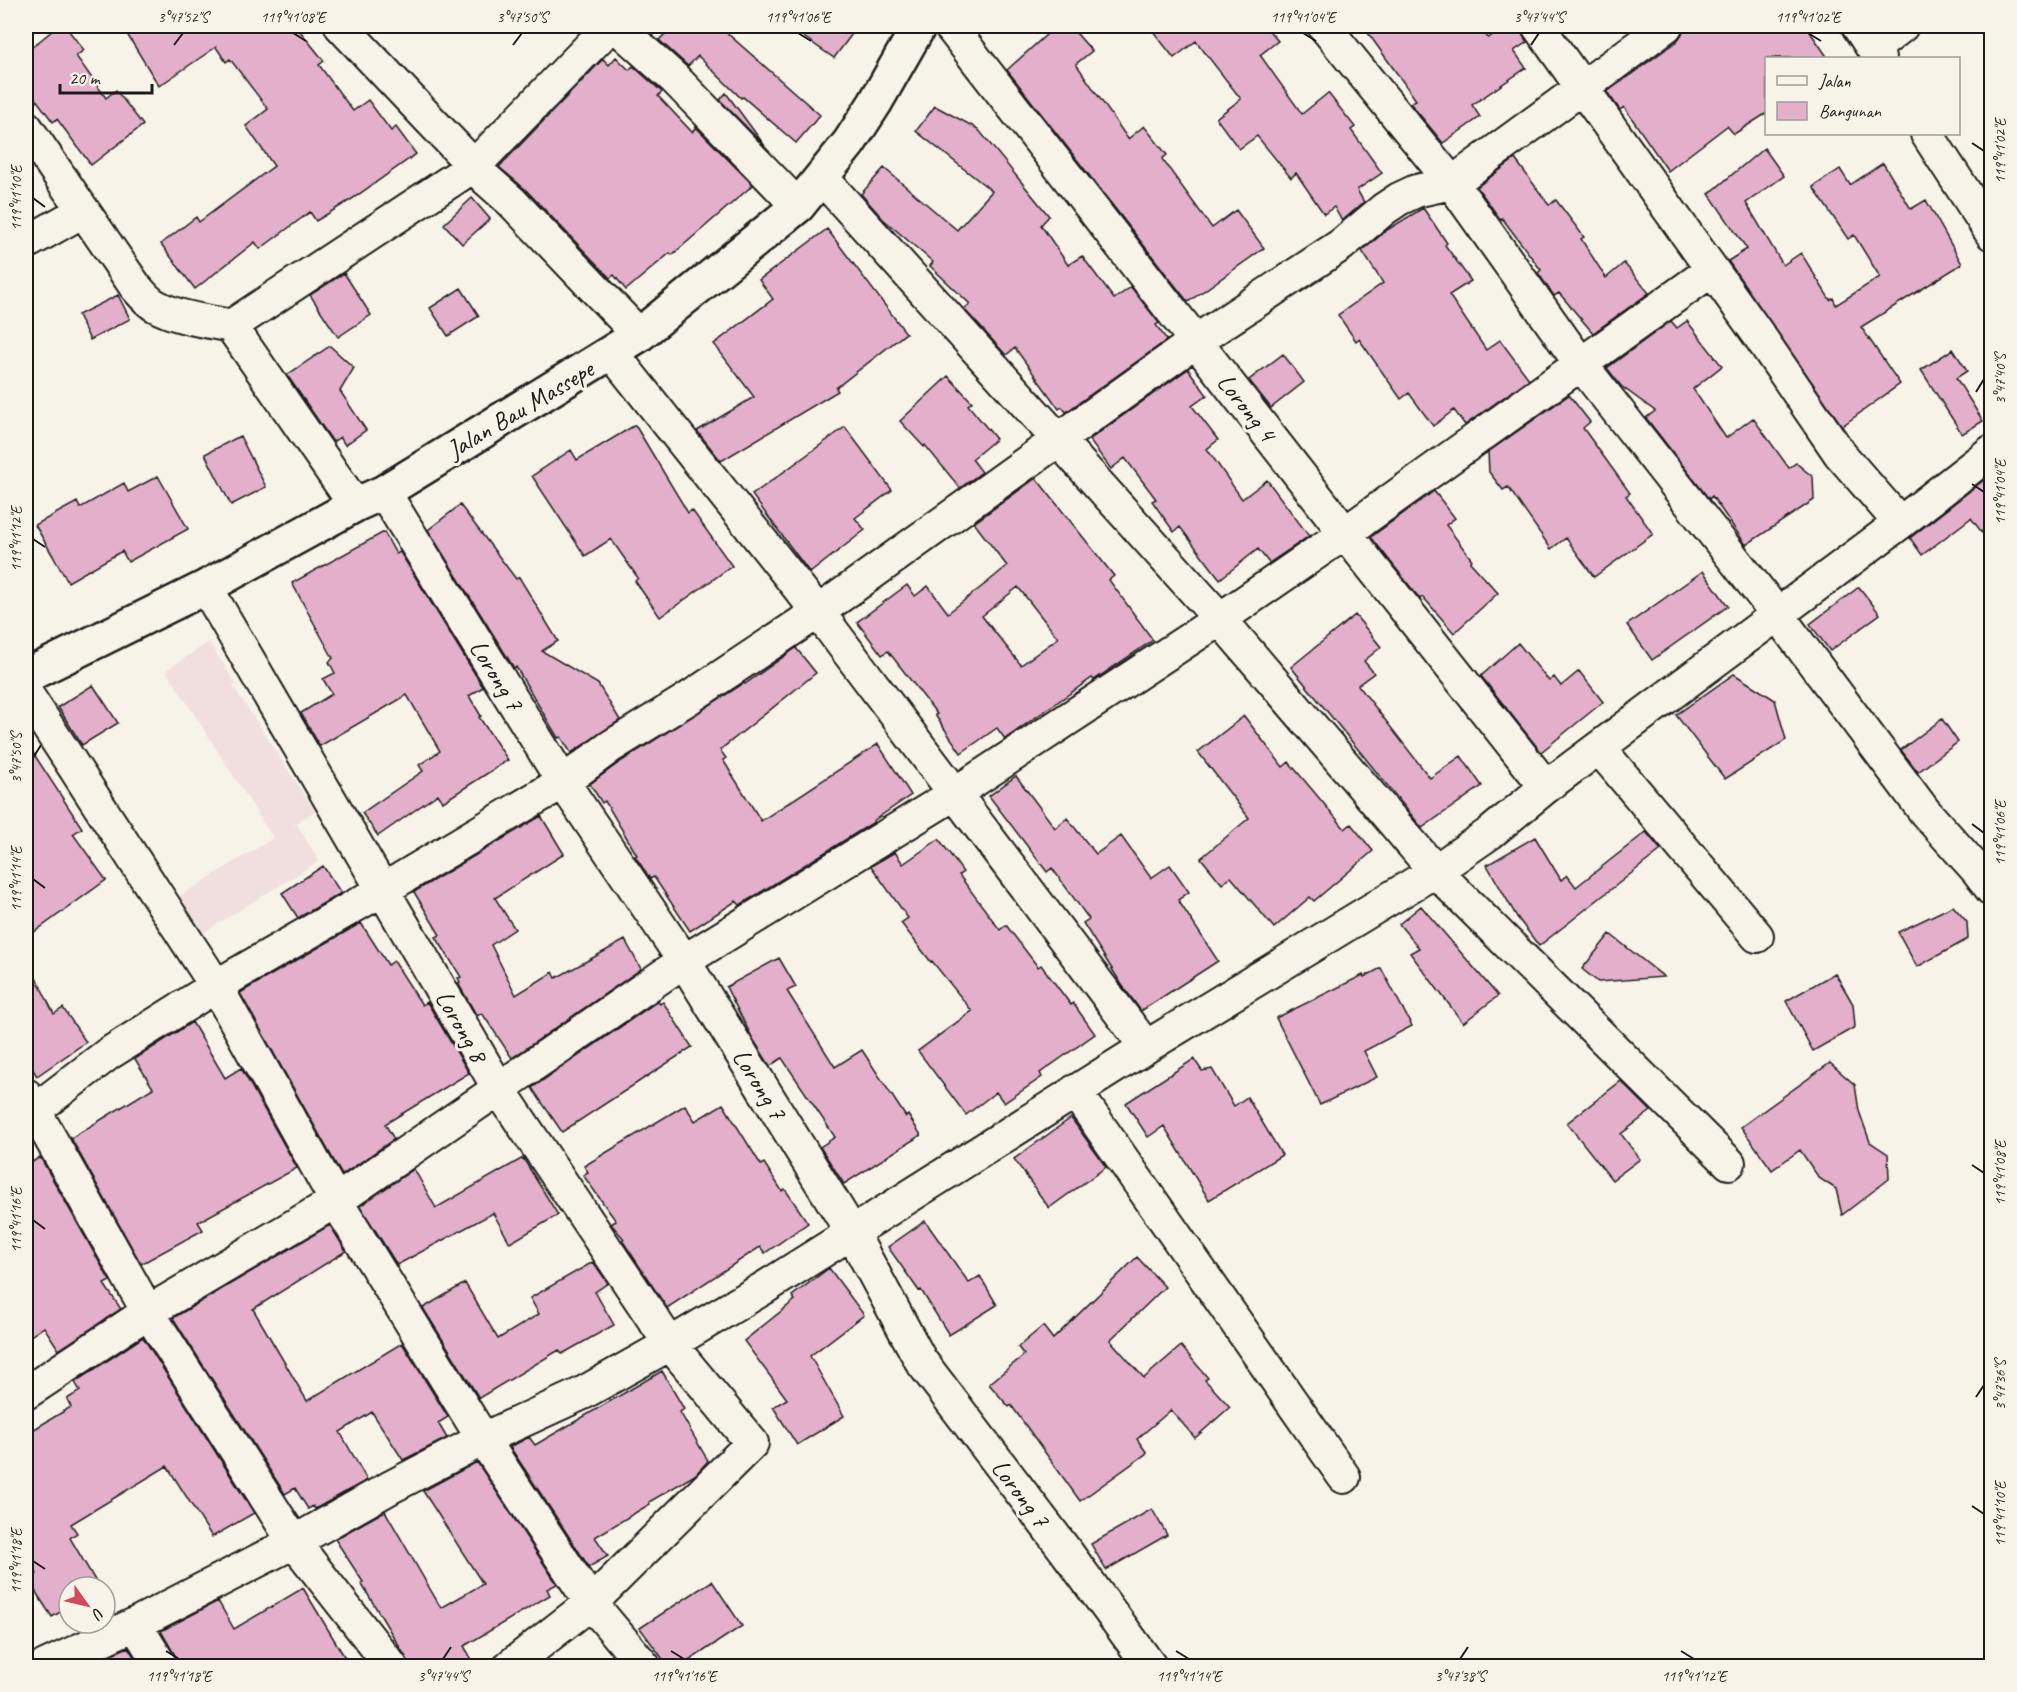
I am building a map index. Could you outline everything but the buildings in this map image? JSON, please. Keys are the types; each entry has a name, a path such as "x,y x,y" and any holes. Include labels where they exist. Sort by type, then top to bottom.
{"main road":[{"name":"Jalan Bau Massepe","path":"26,676 207,587 369,498 639,335 798,206 849,143 919,26"}],"street":[{"path":"341,26 639,335"},
{"path":"26,127 135,286 156,306 177,314 231,326 475,165 610,26"},
{"path":"616,26 675,79 798,206"},
{"name":"Lorong 4","path":"950,26 1345,534 1546,787"},
{"path":"1324,26 1452,183 1580,363 1778,614 1925,812 1992,890"},
{"path":"1538,26 1840,454 1900,523"},
{"path":"391,1666 294,1542 148,1312 29,1107 216,986 563,782 610,747 686,700 818,612 1196,341 1341,245 1399,199 1416,191 1452,183 1666,26"},
{"path":"1870,44 1902,26"},
{"path":"1928,135 1992,234"},
{"path":"822,178 1220,619 1435,871 1729,1163"},
{"path":"26,243 82,211"},
{"path":"26,1393 148,1312 336,1201 684,962 954,794 1220,619 1345,534 1712,270"},
{"name":"Lorong 7","path":"231,326 369,498 684,962 852,1232 921,1361 1150,1666"},
{"path":"612,353 818,612 1146,1047"},
{"path":"45,1666 135,1624 294,1542 391,1487 483,1439 583,1392 670,1344 1146,1047 1435,871 1490,833 1546,787 1900,523 1992,451"},
{"name":"Lorong 8","path":"207,587 499,1089 670,1344 752,1443 591,1603"},
{"path":"26,693 216,986 336,1201 483,1439 591,1603 644,1666"},
{"path":"1599,747 1757,936"},
{"path":"1075,1091 1344,1477"},
{"path":"510,1666 591,1603"},
{"path":"135,1624 161,1666"}],"shaded area":[{"path":"209,642 236,684 233,686 315,811 291,827 297,824 319,861 198,936 175,899 273,838 166,670"}]}
